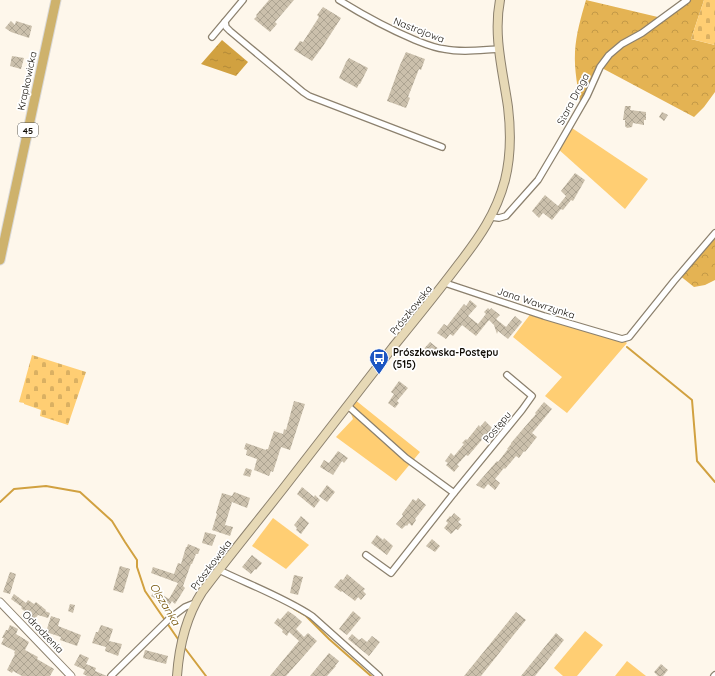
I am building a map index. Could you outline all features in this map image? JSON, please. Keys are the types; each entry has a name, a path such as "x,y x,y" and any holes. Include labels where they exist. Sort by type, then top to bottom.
{"main road":[{"name":"Krapkowicka","path":"0,260 56,0"},
{"name":"Prószkowska","path":"177,676 183,637 195,603 219,570 445,283 476,242 491,217 501,195 509,163 510,148 508,108 499,49 498,20 500,0"}],"street":[{"path":"212,37 243,0"},
{"name":"Nastrojowa","path":"339,0 393,30 432,46 453,51 499,49"},
{"name":"Stara Droga","path":"491,217 499,218 506,216 538,180 587,96 600,67 609,55 622,44 642,33 687,0"},
{"path":"225,22 226,27 230,31 309,96 442,147"},
{"name":"Jana Wawrzynka","path":"445,283 544,316 622,339 629,337 715,233"},
{"name":"Postępu","path":"366,556 391,573 522,410 532,396 507,375"},
{"path":"348,406 406,458 454,493"},
{"path":"219,570 302,610 317,621 378,676"},
{"name":"Odrodzenia","path":"0,602 71,676"},
{"path":"111,676 169,619 181,610 195,603"}],"green space":[{"path":"586,0 662,18 687,0 704,0 691,39 715,45 715,92 704,107 694,117 600,67 581,107 576,73 575,52 578,32"},
{"path":"704,0 715,0 715,45 691,39"},
{"path":"569,126 648,179 625,209 557,148"},
{"path":"715,233 715,280 705,285 694,287 679,275"},
{"path":"532,312 622,339 627,343 567,413 545,396 562,377 513,337"},
{"path":"32,355 86,372 68,425 40,416 41,410 19,402"},
{"path":"354,399 420,452 396,481 336,437 353,419 348,406"},
{"path":"273,518 309,545 286,569 252,546"},
{"path":"585,631 603,645 577,676 563,676 554,668"},
{"path":"627,661 646,676 615,676"}],"water":[{"path":"222,40 248,62 236,76 201,64"}],"building":[{"path":"269,0 294,0 275,22 277,24 270,32 254,19"},
{"path":"323,7 341,18 312,61 294,50 300,41 303,42 319,17 317,15"},
{"path":"11,21 15,25 16,21 32,26 29,38 11,32 5,28"},
{"path":"406,52 425,59 421,70 419,69 408,97 410,98 406,108 387,101"},
{"path":"12,56 24,58 21,69 10,66"},
{"path":"349,58 368,68 357,88 339,78"},
{"path":"625,106 631,106 630,110 646,112 646,120 644,120 644,125 633,123 632,127 627,128 625,126 625,120 623,120"},
{"path":"662,112 668,115 664,121 659,117"},
{"path":"575,173 585,180 573,201 571,200 563,210 561,209 552,220 543,213 539,218 532,211 545,195 558,206 566,196 561,191"},
{"path":"470,300 477,306 468,316 478,324 486,314 484,312 488,308 490,310 491,308 500,315 496,319 506,327 515,316 522,322 508,339 498,331 497,334 494,325 489,320 476,336 462,325 453,336 450,334 446,339 437,333 444,324 447,326 464,304 466,306"},
{"path":"430,342 440,350 434,358 423,350"},
{"path":"399,381 408,388 397,401 399,403 395,408 388,403 394,394 391,392"},
{"path":"294,401 305,404 290,450 281,447 273,472 271,471 269,476 254,470 257,459 246,455 247,450 244,449 246,443 266,450 268,449 274,431 283,434 284,429 286,430"},
{"path":"544,402 552,409 532,433 537,437 519,458 516,456 495,479 500,483 495,490 488,484 484,489 476,485 497,461 498,462 511,443 536,414 535,413"},
{"path":"485,421 492,428 468,456 466,455 457,465 459,466 454,472 446,465 448,463 445,461 451,453 454,456 464,444 462,443 466,439 467,440 479,425 480,427"},
{"path":"338,451 348,458 344,463 342,461 333,475 320,467 324,460 329,463"},
{"path":"246,468 252,470 250,477 243,475"},
{"path":"327,485 335,492 327,502 319,496"},
{"path":"302,487 320,500 314,508 297,494"},
{"path":"234,492 250,498 247,508 232,502 225,525 233,527 230,536 212,530 222,493 232,496"},
{"path":"418,498 426,505 415,519 416,520 412,526 409,523 402,529 396,524 403,516 402,514 413,499 416,501"},
{"path":"454,513 461,519 458,522 462,525 458,530 456,529 451,534 444,528 448,523 446,521"},
{"path":"301,516 309,523 301,534 296,530 297,528 294,525"},
{"path":"205,532 216,535 212,546 202,543"},
{"path":"377,535 383,540 384,538 393,546 387,555 371,543"},
{"path":"432,539 440,546 435,552 426,546"},
{"path":"188,544 200,549 191,564 183,586 185,588 175,604 172,601 169,606 151,596 155,590 169,599 178,583 151,573 153,567 174,574 178,563 181,564"},
{"path":"252,555 262,563 251,574 242,567"},
{"path":"120,566 130,569 123,593 113,590"},
{"path":"10,572 16,574 10,594 3,592"},
{"path":"347,574 365,589 363,591 366,594 361,600 358,597 355,601 334,587 341,579 343,580"},
{"path":"294,575 303,577 298,595 290,593"},
{"path":"14,594 26,603 28,600 34,604 36,602 46,610 45,611 50,613 48,618 38,615 34,620 21,608 22,607 11,599"},
{"path":"70,604 75,605 73,613 68,611"},
{"path":"288,611 302,622 296,629 304,637 308,633 317,641 286,676 270,676 299,641 289,632 287,636 282,632 283,630 274,623 278,618 280,620"},
{"path":"353,611 361,618 347,635 339,629"},
{"path":"516,612 526,620 481,676 464,676"},
{"path":"51,616 60,619 58,626 81,635 77,646 60,640 61,637 46,632"},
{"path":"10,625 18,629 16,634 29,642 25,650 38,657 37,659 54,669 50,676 22,676 13,671 12,673 7,670 15,651 1,644 4,638 2,638"},
{"path":"101,625 113,629 109,641 122,644 118,656 105,651 106,647 92,643 96,632 98,632"},
{"path":"556,633 564,640 535,676 521,676"},
{"path":"352,634 359,640 362,638 367,642 372,636 380,642 369,656 348,639"},
{"path":"145,650 168,656 166,664 143,658"},
{"path":"329,653 339,661 336,666 327,676 310,676"},
{"path":"80,654 89,658 86,664 96,668 95,671 107,676 87,676 83,674 85,670 74,665"},
{"path":"661,664 668,670 663,676 658,676 654,672"}],"waterway":[{"path":"627,347 692,400 697,461 715,482"},
{"name":"Olszanka","path":"0,502 14,489 46,486 80,492 112,521 137,560 137,567 145,591 180,642"},
{"path":"294,609 306,616 329,639 371,676"},
{"name":"Olszanka","path":"184,647 206,676"}],"place":[{"name":"Prószkowska-Postępu (515)","path":"379,375"}]}
